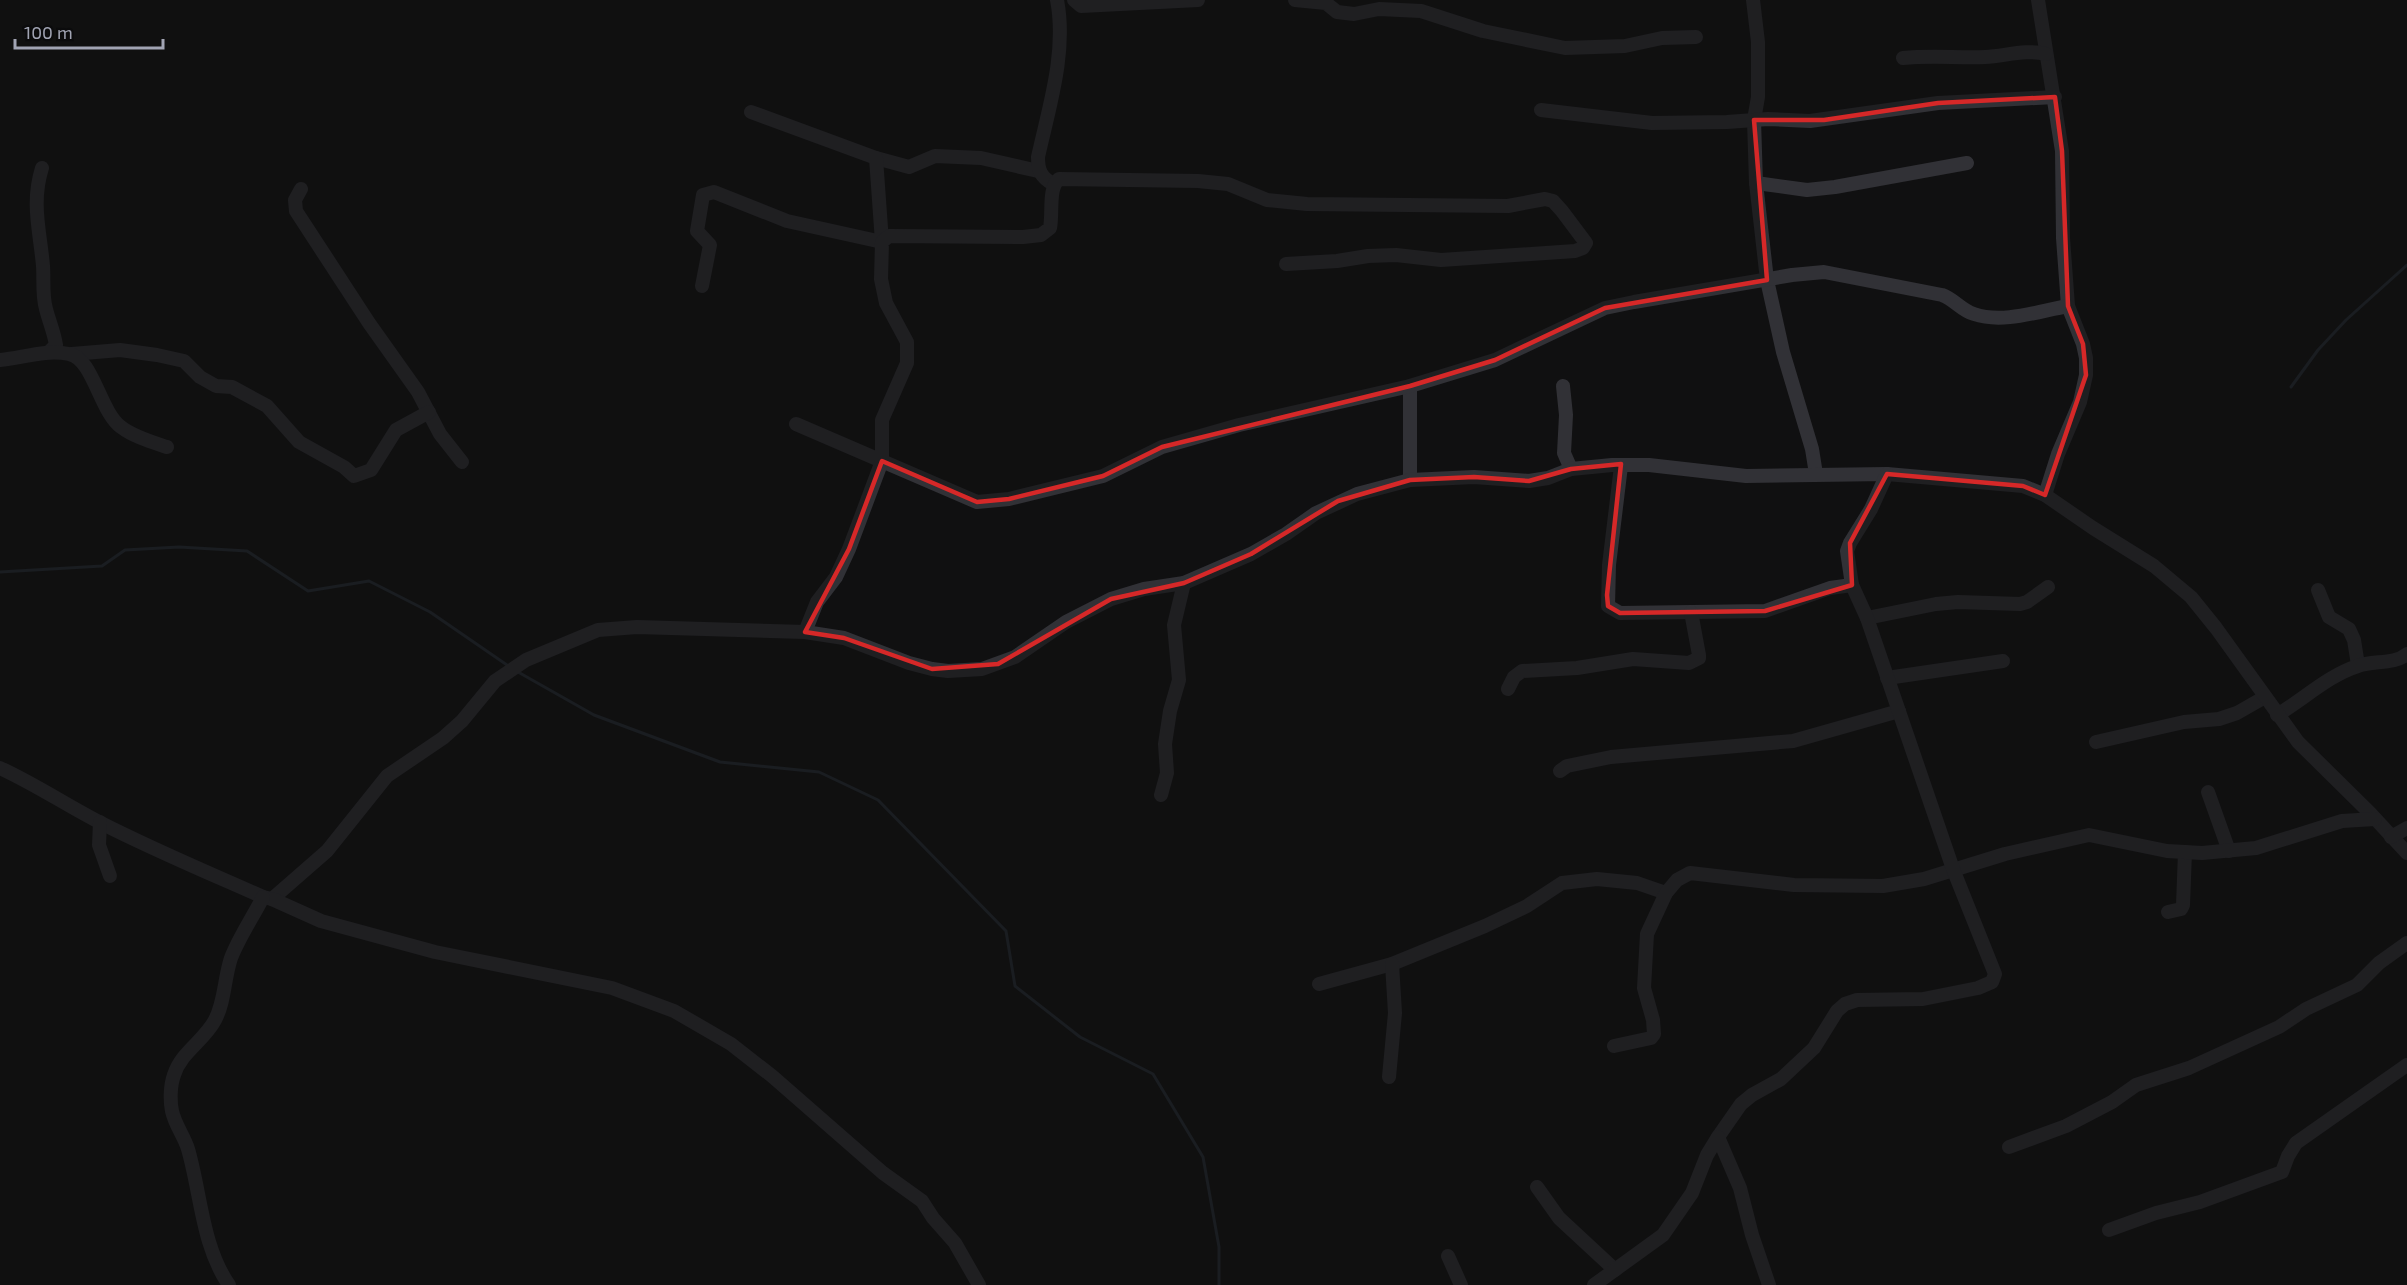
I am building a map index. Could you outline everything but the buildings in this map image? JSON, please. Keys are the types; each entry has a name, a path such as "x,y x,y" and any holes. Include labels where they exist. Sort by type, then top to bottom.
{"street":[{"path":"1053,184 1043,178 1038,171 1038,157 1059,59 1057,0"},
{"path":"1074,0 1081,6 1198,0"},
{"path":"1295,0 1326,3 1337,12 1354,14 1379,9 1421,11 1484,32 1565,48 1615,47 1662,38 1696,37"},
{"path":"1753,0 1758,42 1758,97 1754,120 1756,183 1767,280 1779,336 1814,456 1816,474"},
{"path":"2038,0 2062,151 2063,238 2068,306 2086,358 2086,375 2080,402 2058,454 2045,495"},
{"path":"1903,58 1985,57 2025,52 2046,54"},
{"path":"1541,110 1652,123 1824,120 1938,103 2055,97"},
{"path":"751,112 876,158 909,166 935,156 981,158 1038,171"},
{"path":"806,632 817,602 836,577 849,549 882,461 882,420 908,363 907,342 886,303 881,279 882,242 876,158"},
{"path":"1756,183 1807,190 1967,163"},
{"path":"42,168 37,185 35,207 43,261 45,306 56,345 49,352"},
{"path":"1053,184 1059,179 1198,181 1228,184 1267,200 1307,204 1508,206 1545,199 1553,201 1586,243 1583,248 1575,251 1495,257 1441,260 1396,255 1286,264"},
{"path":"882,242 889,236 1023,237 1041,235 1050,228 1053,214 1053,184"},
{"path":"301,189 295,200 296,211 369,323 418,392 440,434 462,462"},
{"path":"702,286 710,245 698,231 704,195 714,192 787,221 882,242"},
{"path":"796,424 977,502 1009,499 1103,476 1162,447 1239,425 1410,386 1495,360 1605,308 1792,275 1824,272 1942,295 1953,299 1972,314 1981,316 2017,316 2068,306"},
{"path":"0,360 49,352 72,354 120,350 157,354 184,361 200,376 216,386 232,387 267,406 300,442 344,467 354,476 371,470 396,430 429,412"},
{"path":"72,354 85,364 99,396 119,426 144,439 167,447"},
{"path":"1410,386 1410,480"},
{"path":"1563,386 1566,415 1564,453 1571,469"},
{"path":"229,1285 210,1246 187,1147 172,1112 172,1087 174,1074 182,1059 215,1020 225,990 231,960 268,898 327,851 387,776 443,738 462,721 495,681 526,660 604,628 806,632 844,638 909,663 932,669 948,671 982,669 1015,657 1066,622 1111,599 1144,589 1184,583 1251,554 1338,501 1410,480 1474,477 1530,481 1548,478 1571,469 1649,465 1746,476 1887,474 2023,486 2045,495 2178,584 2216,628 2277,715 2312,757 2407,854"},
{"path":"1621,466 1609,565 1608,606 1620,613 1765,611 1830,588 1852,585"},
{"path":"1594,1285 1663,1235 1692,1193 1707,1155 1741,1104 1752,1095 1781,1079 1814,1048 1837,1011 1845,1004 1857,1000 1923,999 1978,988 1992,982 1995,974 1953,868 1867,618 1852,585 1848,561 1850,543 1871,509 1887,474"},
{"path":"1161,795 1167,773 1165,744 1170,711 1179,680 1174,625 1184,583"},
{"path":"1867,618 1936,604 1958,602 2020,604 2027,602 2048,587"},
{"path":"2318,590 2329,617 2349,629 2354,640 2358,665"},
{"path":"1508,689 1514,677 1522,672 1577,669 1634,658 1689,663 1695,661 1699,655 1691,612"},
{"path":"2277,715 2358,665 2401,658 2407,654"},
{"path":"1887,678 2003,661"},
{"path":"2096,742 2184,722 2219,719 2265,697"},
{"path":"1560,771 1567,766 1611,757 1793,741 1899,711"},
{"path":"0,768 49,792 100,822 321,921 435,952 612,988 674,1011 731,1044 772,1076 883,1173 922,1201 933,1218 956,1243 979,1285"},
{"path":"2208,792 2229,851"},
{"path":"1614,1046 1651,1038 1654,1034 1653,1020 1644,988 1647,934 1666,893 1677,880 1690,873 1794,885 1883,886 1924,879 1953,868 2004,854 2090,835 2202,854 2269,845 2342,822 2375,819"},
{"path":"100,822 99,845 110,876"},
{"path":"2391,837 2407,828"},
{"path":"2168,912 2181,909 2183,905 2185,852"},
{"path":"1319,984 1392,964 1485,926 1527,906 1562,884 1607,880 1637,883 1666,893"},
{"path":"2009,1147 2066,1126 2136,1085 2189,1068 2279,1027 2306,1009 2357,985 2384,959 2407,943"},
{"path":"1389,1077 1395,1013 1392,964"},
{"path":"2109,1230 2156,1213 2200,1202 2282,1172 2296,1143 2407,1065"},
{"path":"1718,1137 1740,1188 1752,1235 1769,1285"},
{"path":"1537,1187 1559,1218 1615,1270"},
{"path":"1448,1256 1461,1285"}],"highlighted area":[{"path":"2055,97 2062,151 2068,306 2083,344 2086,375 2045,495 2023,486 1887,474 1850,543 1852,585 1765,611 1620,613 1608,606 1607,595 1621,464 1571,469 1529,481 1474,477 1410,480 1338,501 1251,554 1184,583 1111,599 998,664 932,669 844,638 805,632 849,549 882,461 977,502 1009,499 1103,476 1162,447 1410,386 1495,360 1605,308 1767,280 1754,120 1824,120 1938,103"}],"waterway":[{"path":"2291,387 2318,350 2346,320 2407,265"},
{"path":"0,572 102,566 125,550 179,547 247,551 308,591 369,581 430,612 510,667"},
{"path":"518,672 594,715 720,762 819,772 878,800 1006,931 1015,986 1080,1037 1153,1074 1203,1157 1219,1247 1219,1285"}]}
